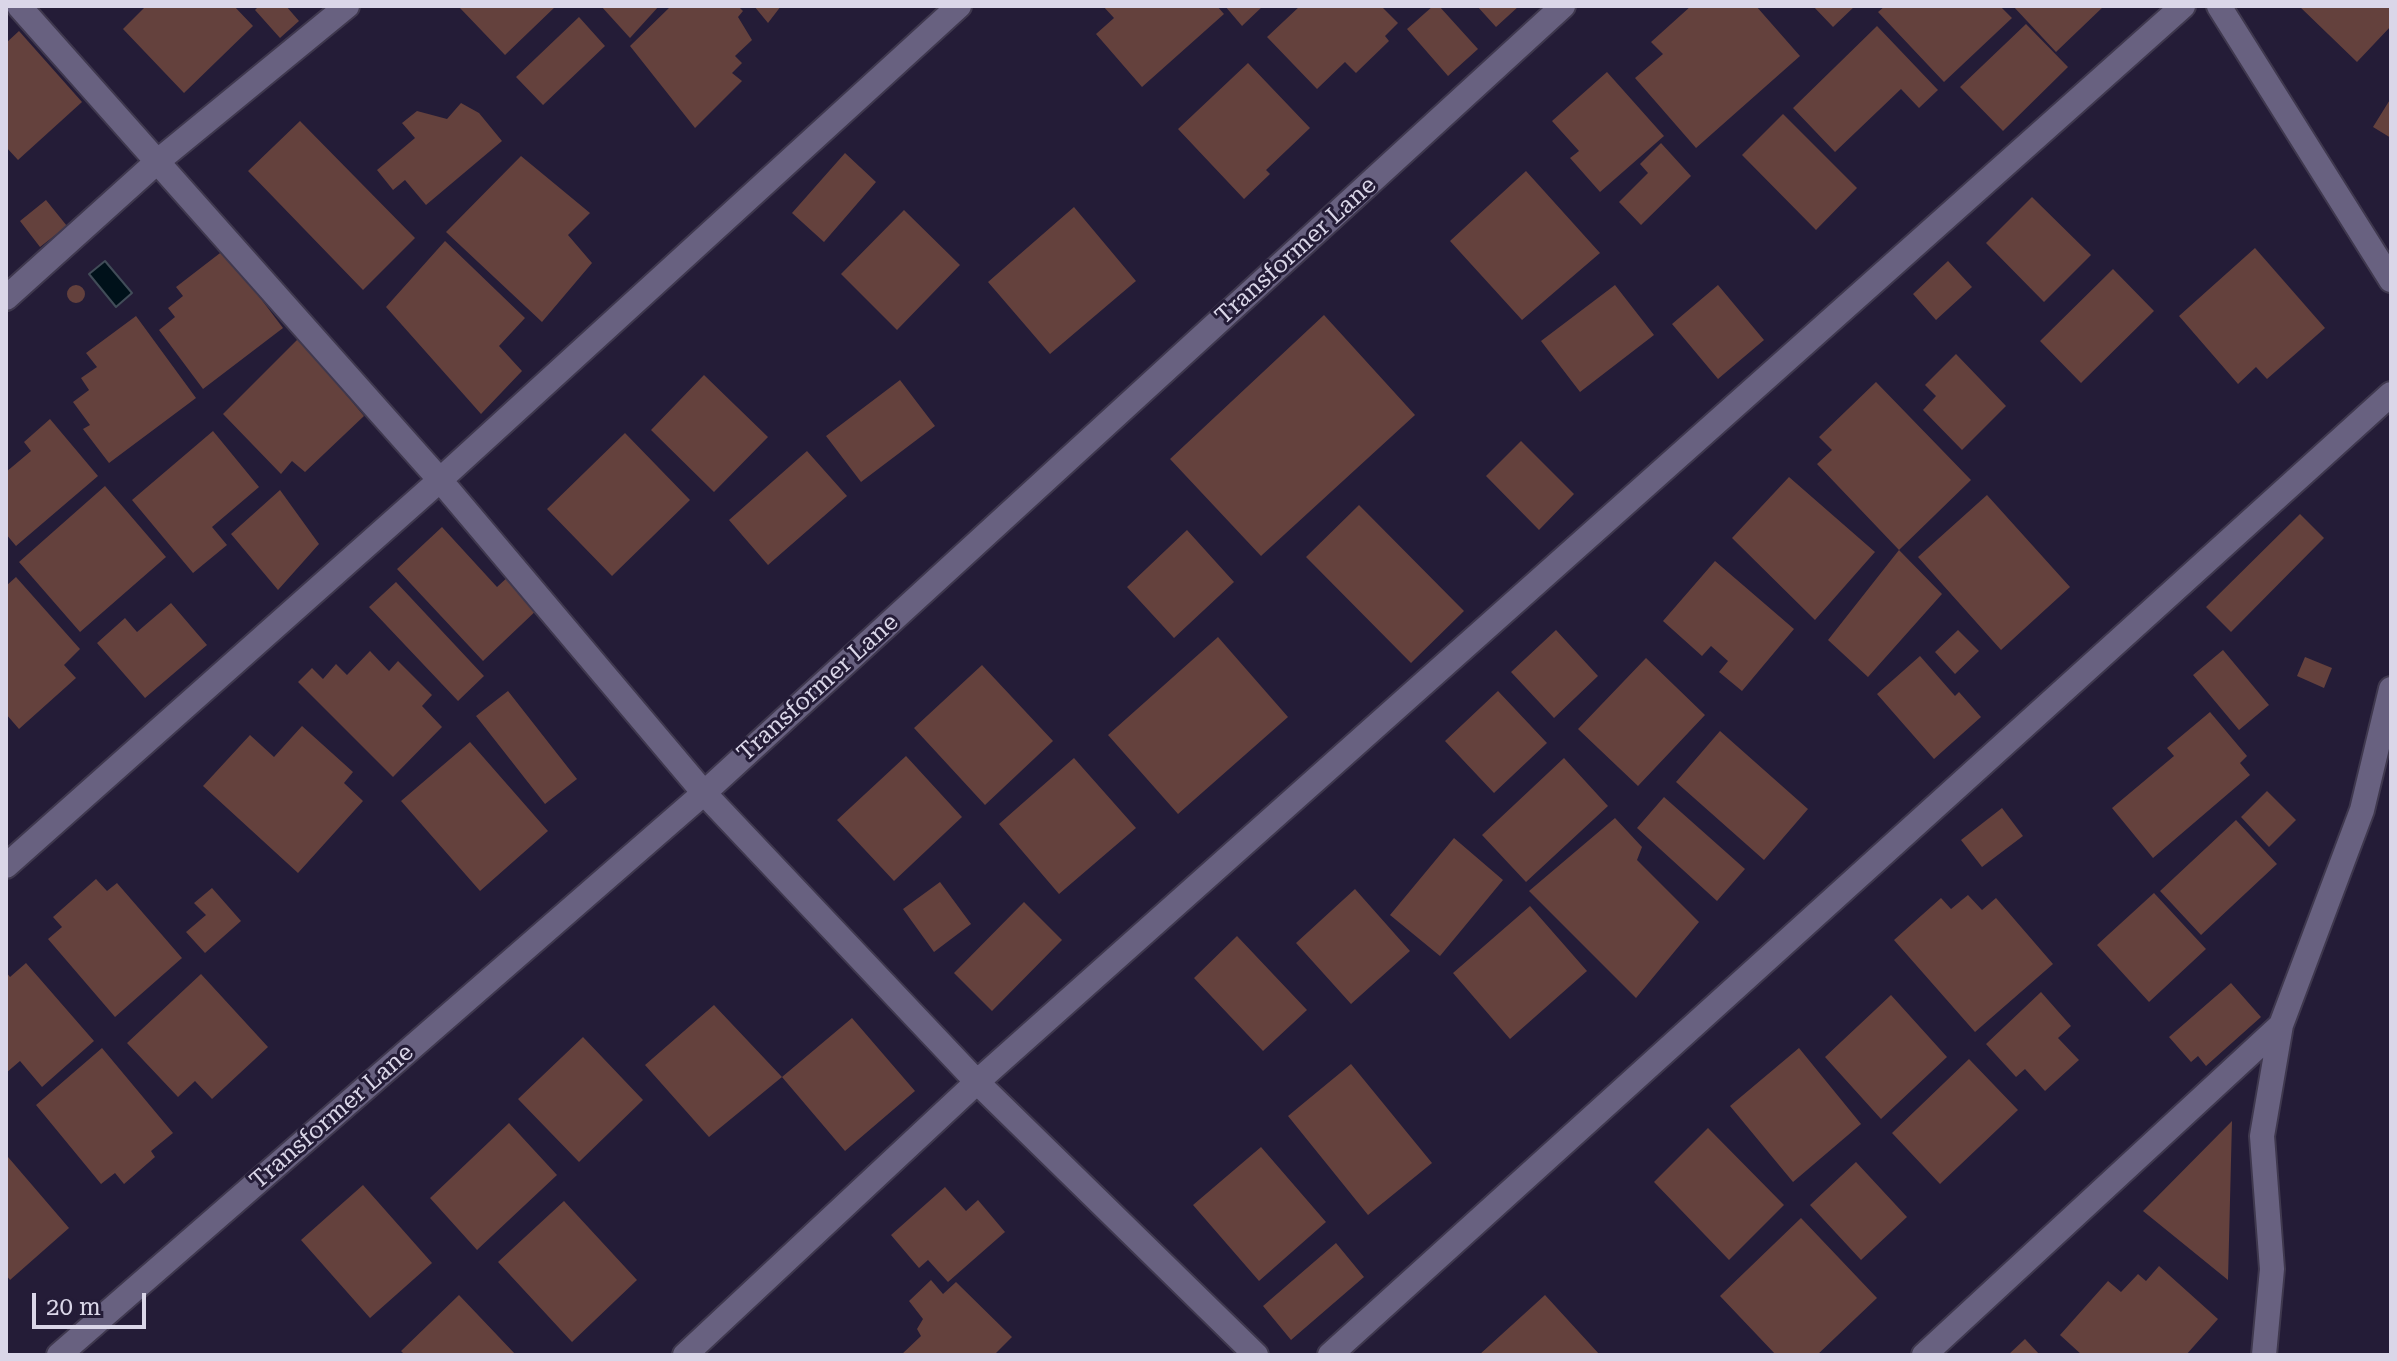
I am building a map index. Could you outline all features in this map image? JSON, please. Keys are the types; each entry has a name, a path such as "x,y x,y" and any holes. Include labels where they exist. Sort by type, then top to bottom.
{"street":[{"path":"19,6 440,480 704,793 977,1082 1256,1355"},
{"path":"6,298 158,161 347,6"},
{"path":"6,866 440,480 959,6"},
{"name":"Transformer Lane","path":"59,1355 704,793 1563,6"},
{"path":"685,1355 977,1082 2183,6"},
{"path":"2219,6 2391,280"},
{"path":"1330,1355 2391,394"},
{"path":"2264,1355 2272,1269 2262,1136 2281,1025 2362,810 2391,689"},
{"path":"1924,1355 2281,1025"}],"water":[{"path":"105,261 132,293 116,307 89,274"}],"building":[{"path":"146,6 234,6 253,26 184,93 123,29"},
{"path":"259,6 286,6 299,21 280,38 255,10"},
{"path":"556,6 505,55 460,8"},
{"path":"601,6 659,6 630,38"},
{"path":"671,6 738,6 743,11 738,17 752,40 735,56 742,63 732,73 742,81 695,128 630,46"},
{"path":"754,6 781,6 768,23"},
{"path":"1103,6 1217,6 1224,14 1142,87 1096,34 1114,18"},
{"path":"1225,6 1263,6 1242,26"},
{"path":"1300,6 1381,6 1398,23 1385,36 1389,41 1356,73 1345,62 1317,89 1267,37"},
{"path":"1433,6 1439,6 1478,49 1448,76 1407,29"},
{"path":"1477,6 1519,6 1496,27"},
{"path":"1691,6 1756,6 1800,56 1696,148 1635,78 1663,54 1651,42"},
{"path":"1813,6 1855,6 1833,27"},
{"path":"1885,6 2000,6 2012,18 1944,82 1878,12"},
{"path":"2013,6 2104,6 2056,52"},
{"path":"2299,6 2391,6 2391,26 2357,62"},
{"path":"579,17 605,46 543,105 516,77"},
{"path":"2026,24 2068,67 2003,131 1960,87"},
{"path":"1877,26 1938,90 1919,108 1901,89 1835,152 1793,108"},
{"path":"19,31 82,102 18,160 6,147 6,43"},
{"path":"1248,63 1310,128 1266,170 1270,174 1244,199 1178,129"},
{"path":"1607,72 1664,136 1600,192 1570,158 1579,151 1552,121"},
{"path":"2391,98 2391,138 2373,127"},
{"path":"461,103 479,113 502,141 426,205 405,180 393,190 377,170 415,138 402,123 417,111 447,119"},
{"path":"1783,114 1857,188 1816,230 1742,155"},
{"path":"300,121 415,238 363,290 248,171"},
{"path":"1661,143 1691,176 1641,225 1619,202 1648,173 1640,164"},
{"path":"845,153 876,182 824,242 792,213"},
{"path":"521,156 590,213 568,235 592,263 542,322 446,232"},
{"path":"1526,171 1600,253 1522,320 1450,241"},
{"path":"2032,197 2091,255 2044,302 1986,243"},
{"path":"46,200 67,226 40,247 20,221"},
{"path":"1074,207 1136,281 1050,354 988,282"},
{"path":"904,210 960,265 897,330 841,274"},
{"path":"445,241 525,318 499,346 522,371 481,414 386,307"},
{"path":"2255,248 2325,328 2267,379 2256,367 2238,384 2179,316"},
{"path":"224,250 283,328 203,389 159,330 175,317 168,308 183,296 176,287"},
{"path":"1948,261 1972,287 1936,320 1913,294"},
{"path":"2113,269 2154,311 2081,383 2040,341"},
{"path":"76,285 85,294 76,303 67,294"},
{"path":"1615,285 1654,335 1580,392 1541,341"},
{"path":"1718,285 1764,340 1718,379 1672,324"},
{"path":"1324,315 1415,415 1261,556 1170,459"},
{"path":"136,316 196,398 109,463 83,429 90,425 73,402 89,390 81,378 97,367 86,353"},
{"path":"299,338 364,416 305,472 292,461 281,474 223,414"},
{"path":"1956,354 2006,406 1962,450 1923,410 1936,396 1925,385"},
{"path":"704,375 768,437 714,492 651,430"},
{"path":"900,380 935,426 861,482 826,436"},
{"path":"1876,382 1971,480 1899,550 1817,464 1832,450 1819,437"},
{"path":"50,419 98,476 16,546 6,534 6,472 31,451 24,442"},
{"path":"213,431 259,487 212,527 227,545 193,573 132,500"},
{"path":"625,433 690,500 612,576 547,509"},
{"path":"1521,441 1574,494 1539,530 1486,476"},
{"path":"807,451 847,496 768,565 729,520"},
{"path":"1789,477 1875,552 1815,620 1732,538"},
{"path":"105,486 166,557 80,632 19,562"},
{"path":"280,490 319,544 278,590 231,534"},
{"path":"1987,495 2070,587 2001,650 1918,557"},
{"path":"1359,505 1464,611 1411,663 1306,557"},
{"path":"2300,514 2324,538 2231,632 2206,607"},
{"path":"442,527 497,587 510,575 540,607 483,661 397,569"},
{"path":"1187,530 1234,582 1174,638 1127,587"},
{"path":"1899,550 1942,594 1868,677 1828,640"},
{"path":"1715,561 1794,629 1742,691 1719,672 1728,661 1711,646 1702,656 1663,621"},
{"path":"16,577 80,649 64,665 76,678 19,729 6,714 6,586"},
{"path":"396,582 484,676 458,701 369,607"},
{"path":"171,603 207,645 145,698 97,643 125,618 137,632"},
{"path":"1556,630 1598,676 1554,718 1511,672"},
{"path":"1958,630 1979,651 1955,674 1935,652"},
{"path":"1218,637 1288,717 1178,814 1108,735"},
{"path":"2223,650 2269,705 2239,730 2193,675"},
{"path":"370,651 389,671 398,661 432,695 422,706 442,727 393,777 298,682 312,668 323,679 336,664 347,675"},
{"path":"1920,656 1955,696 1959,692 1981,717 1934,759 1877,694"},
{"path":"2305,657 2332,668 2324,688 2297,676"},
{"path":"1646,658 1705,715 1638,786 1578,729"},
{"path":"982,665 1053,741 985,805 914,728"},
{"path":"508,691 577,779 545,804 476,716"},
{"path":"1498,691 1547,743 1494,793 1445,741"},
{"path":"2210,712 2247,756 2240,763 2250,775 2153,858 2112,808 2174,756 2167,748"},
{"path":"302,726 353,772 344,783 363,801 298,873 203,786 250,735 274,757"},
{"path":"1720,731 1808,809 1764,860 1676,782"},
{"path":"470,742 548,831 480,891 401,801"},
{"path":"906,756 962,817 894,881 837,820"},
{"path":"1074,758 1136,828 1059,894 999,824"},
{"path":"1564,758 1608,806 1526,882 1482,835"},
{"path":"2267,791 2296,820 2269,847 2241,817"},
{"path":"1664,797 1745,869 1717,901 1637,828"},
{"path":"2002,808 2023,836 1982,867 1961,840"},
{"path":"1615,818 1642,847 1637,860 1699,922 1636,998 1529,891"},
{"path":"2236,820 2277,864 2201,935 2160,891"},
{"path":"1454,838 1503,880 1440,956 1390,915"},
{"path":"96,879 107,891 117,883 182,958 115,1017 48,939 62,927 53,917"},
{"path":"940,882 971,924 934,952 903,909"},
{"path":"212,888 241,921 205,953 186,932 206,915 194,903"},
{"path":"1355,889 1410,951 1351,1004 1296,943"},
{"path":"2154,893 2206,949 2149,1002 2097,945"},
{"path":"1968,895 1982,910 1996,898 2053,964 1975,1032 1894,940 1941,898 1951,909"},
{"path":"1024,902 1062,940 992,1011 954,973"},
{"path":"1530,906 1587,971 1510,1039 1453,973"},
{"path":"1237,936 1307,1010 1263,1051 1194,978"},
{"path":"26,963 94,1041 42,1087 20,1061 6,1073 6,972 10,977"},
{"path":"201,974 268,1047 212,1099 195,1081 178,1097 127,1043"},
{"path":"2231,983 2261,1017 2206,1066 2198,1056 2191,1062 2169,1037"},
{"path":"2041,992 2071,1026 2058,1038 2079,1060 2045,1091 2025,1069 2016,1077 1986,1044"},
{"path":"1891,995 1947,1057 1881,1119 1825,1057"},
{"path":"714,1005 782,1077 709,1137 645,1065"},
{"path":"852,1018 915,1091 845,1151 782,1077"},
{"path":"583,1037 643,1100 579,1162 518,1099"},
{"path":"102,1048 173,1133 151,1151 155,1157 124,1184 115,1173 101,1184 36,1105"},
{"path":"1799,1048 1861,1124 1793,1182 1730,1106"},
{"path":"1969,1059 2018,1110 1940,1184 1892,1133"},
{"path":"1351,1064 1432,1163 1368,1215 1288,1116"},
{"path":"2232,1121 2228,1280 2143,1211"},
{"path":"509,1123 557,1175 477,1250 430,1198"},
{"path":"1708,1128 1784,1205 1729,1260 1654,1182"},
{"path":"1261,1147 1326,1222 1259,1281 1193,1205"},
{"path":"8,1157 69,1228 10,1280 6,1275"},
{"path":"1856,1162 1907,1217 1861,1260 1810,1205"},
{"path":"363,1185 432,1263 370,1318 301,1240"},
{"path":"945,1187 966,1211 978,1200 1005,1232 948,1282 928,1260 919,1268 891,1235"},
{"path":"564,1201 637,1280 572,1342 498,1262"},
{"path":"1801,1218 1877,1298 1817,1355 1776,1355 1720,1296"},
{"path":"1336,1243 1364,1277 1291,1340 1263,1306"},
{"path":"2159,1266 2218,1319 2186,1355 2082,1355 2060,1335 2108,1281 2121,1292 2138,1274 2146,1281"},
{"path":"931,1280 943,1294 956,1282 1012,1337 994,1355 901,1355 921,1336 917,1329 923,1319 909,1301"},
{"path":"459,1295 516,1355 405,1355 401,1351"},
{"path":"1545,1295 1600,1355 1479,1355"},
{"path":"2025,1339 2040,1355 2008,1355"}]}
